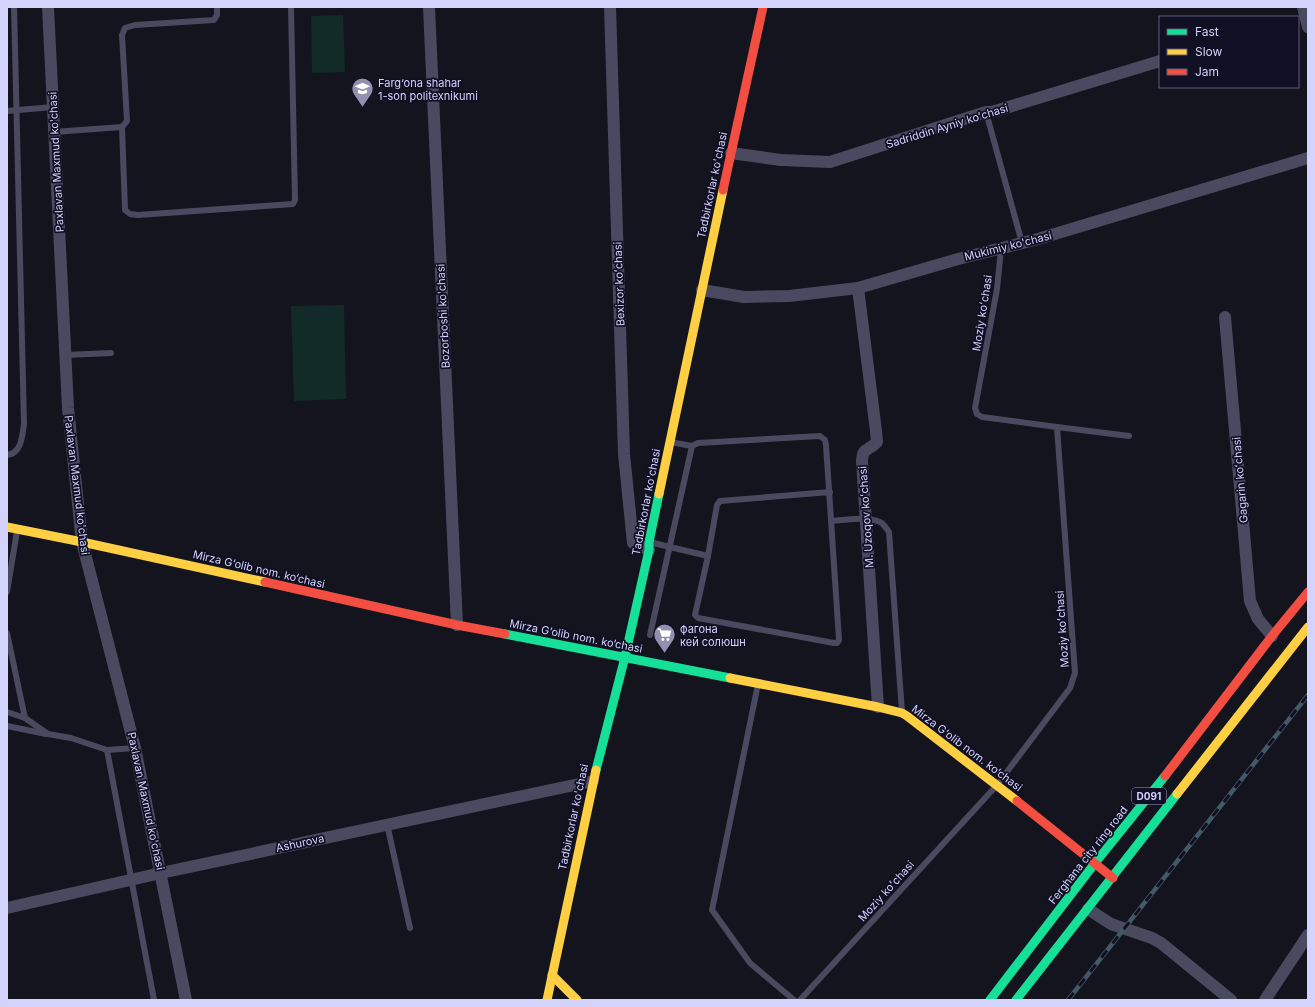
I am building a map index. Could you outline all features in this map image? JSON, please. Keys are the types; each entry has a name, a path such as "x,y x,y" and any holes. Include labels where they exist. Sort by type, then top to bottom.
{"main road":[{"name":"Tadbirkorlar ko'chasi","path":"547,1000 593,781 625,657 763,7"},
{"name":"Mirza G‘olib nom. ko‘chasi","path":"7,527 82,542 457,625 878,707 902,713 997,785 1113,878"},
{"name":"Ferghana city ring road","path":"990,1000 1095,863 1152,793 1272,636 1308,592"},
{"name":"D091","path":"1016,1000 1308,627"},
{"path":"552,975 577,1000"}],"street":[{"name":"Paxlavan Maxmud ko'chasi","path":"48,7 68,408 82,542 135,748 186,1000"},
{"name":"Bozorboshi ko'chasi","path":"429,7 457,625"},
{"name":"Bexizor koʻchasi","path":"610,7 624,454 633,543 649,546"},
{"name":"Sadriddin Ayniy koʻchasi","path":"731,154 781,160 830,162 986,112 992,112 1159,61"},
{"name":"Mukimiy ko'chasi","path":"702,290 744,298 789,296 858,288 958,259 1022,244 1308,158"},
{"name":"M. Uzoqov koʻchasi","path":"858,288 876,436 876,442 872,447 865,449 862,453 878,707"},
{"name":"Gagarin koʻchasi","path":"1225,317 1250,600 1258,619 1272,636"},
{"name":"Ashurova","path":"7,908 387,824 593,781"},
{"path":"1088,909 1111,924 1152,938 1161,943 1231,1000"},
{"path":"1265,1000 1308,935"}],"lane":[{"path":"7,455 12,454 20,448 24,424 14,7"},
{"path":"217,7 217,15 214,20 135,25 125,28 122,35 127,121 122,127 125,210 130,214 138,215 293,204 296,200 291,7"},
{"path":"7,111 53,107"},
{"path":"986,112 1022,244"},
{"path":"54,132 122,127"},
{"name":"Moziy koʻchasi","path":"800,1000 997,785 1070,688 1075,673 1056,427 982,417 977,414 975,408 997,289 1001,249"},
{"path":"65,355 111,353"},
{"path":"1056,427 1128,436"},
{"path":"670,442 692,446 698,443 820,436 825,440 826,445 830,492 840,640 834,644 698,618 695,615 695,611 708,556 717,505 720,501 830,492"},
{"path":"650,635 692,446"},
{"path":"832,521 867,519 880,522 885,526 888,532 902,713"},
{"path":"7,592 18,529"},
{"path":"649,546 669,547 708,556"},
{"path":"7,633 25,718"},
{"path":"758,684 712,910 750,963 794,1000"},
{"path":"7,712 25,718 48,734"},
{"path":"7,726 71,738 107,750 135,748"},
{"path":"107,750 130,880 154,1000"},
{"path":"387,824 410,928"}],"green space":[{"path":"343,15 345,72 312,73 311,16"},
{"path":"344,305 346,399 294,401 291,306"}],"railway":[{"path":"1068,1000 1308,695"}],"traffic: fast":[{"path":"596,770 625,657 649,550 649,542 659,494"},
{"path":"505,634 730,678"},
{"path":"990,1000 1095,863 1165,776"},
{"path":"1016,1000 1177,794"}],"traffic: slow":[{"path":"659,494 723,190"},
{"path":"7,527 265,582"},
{"path":"1177,794 1308,627"},
{"path":"730,678 902,713 1017,801"},
{"path":"547,1000 596,770"},
{"path":"552,975 577,1000"}],"traffic: jam":[{"path":"723,190 763,7"},
{"path":"265,582 457,625 505,634"},
{"path":"1165,776 1272,636 1308,592"},
{"path":"1017,801 1113,878"}],"place":[{"name":"Farg‘ona shahar 1-son politexnikumi","path":"363,108"},
{"name":"фагона кей солюшн","path":"665,654"}]}
